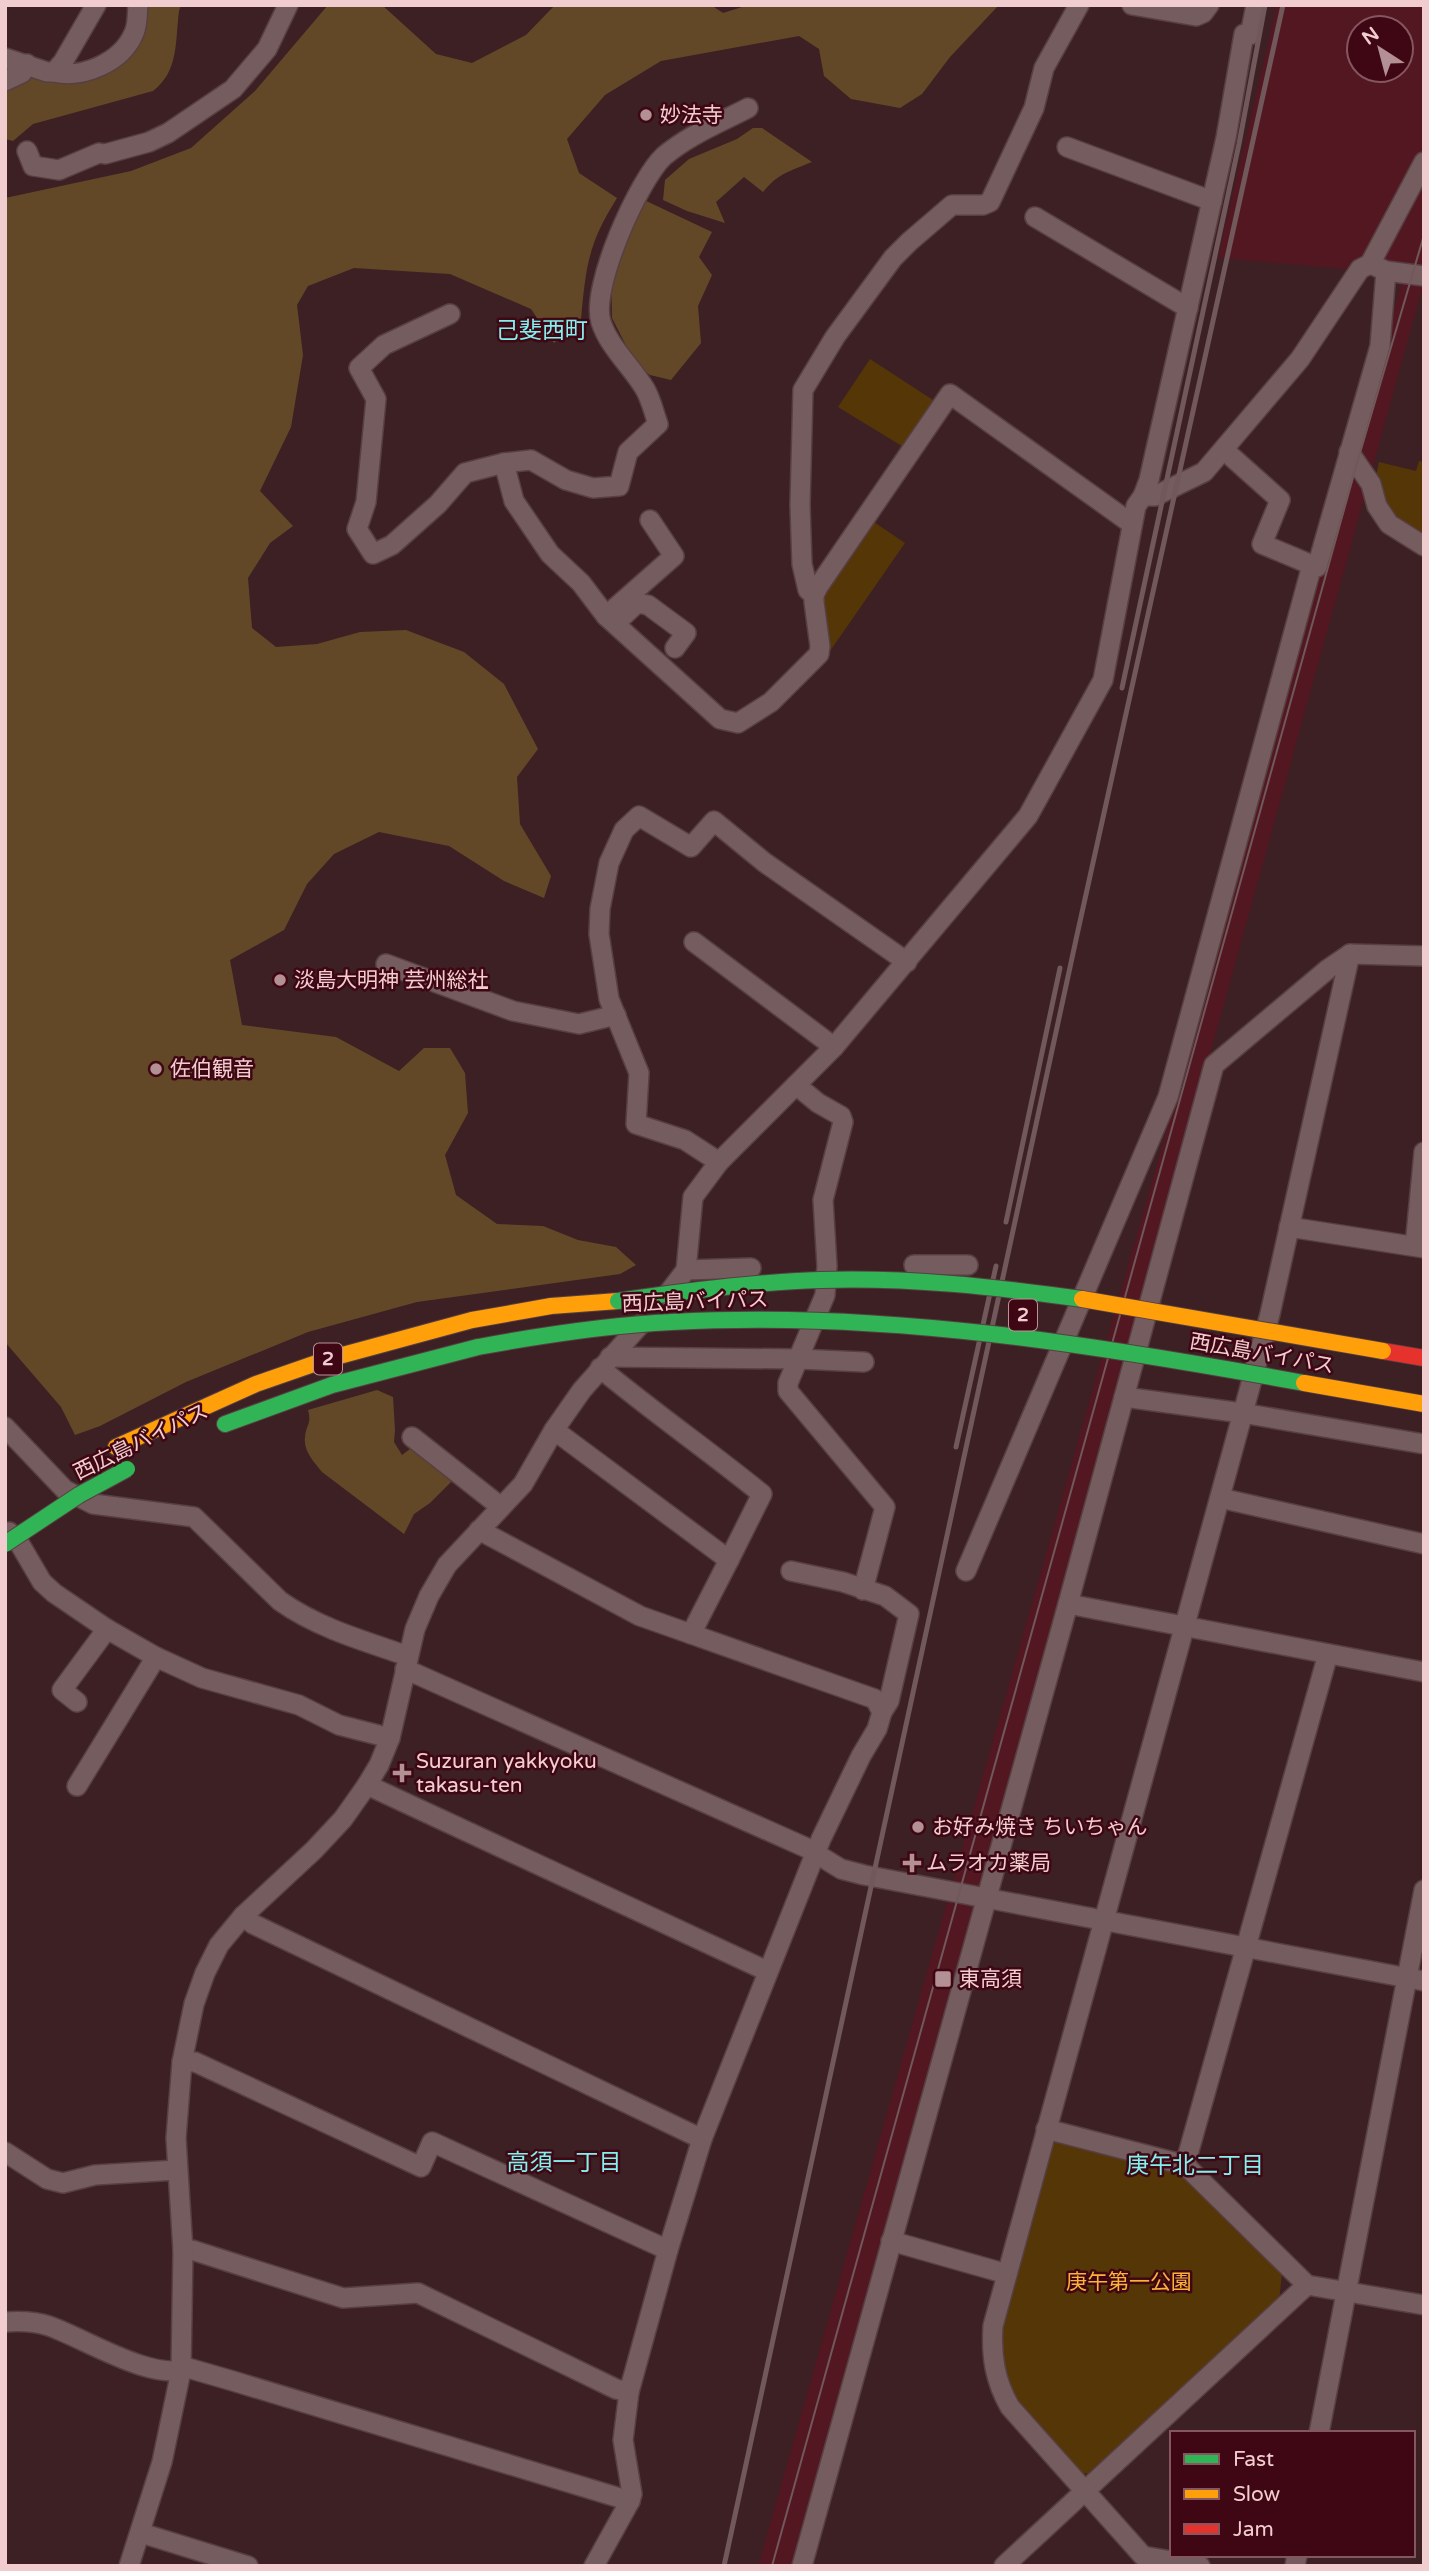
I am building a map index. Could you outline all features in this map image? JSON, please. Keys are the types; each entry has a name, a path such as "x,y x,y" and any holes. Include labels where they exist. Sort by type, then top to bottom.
{"highway":[{"path":"618,1301 768,1282 893,1282 975,1287 1171,1313 1424,1358"},
{"name":"西広島バイパス","path":"111,1450 256,1384 328,1359 472,1320 551,1306 618,1301 768,1296 840,1298"},
{"name":"2","path":"1051,1319 1090,1324"},
{"name":"西広島バイパス","path":"213,1429 332,1385 478,1346 614,1326 705,1321 797,1320 946,1329 1158,1357 1424,1404"},
{"path":"797,1320 839,1338"},
{"path":"1128,1330 1154,1334"},
{"name":"西広島バイパス","path":"1249,1350 1276,1355"},
{"path":"1034,1361 1075,1366"},
{"path":"1115,1373 1142,1377"},
{"path":"1234,1392 1260,1397"},
{"name":"西広島バイパス","path":"5,1544 79,1495 132,1467"},
{"name":"西広島バイパス","path":"46,1488 67,1475"}],"street":[{"path":"54,72 63,62 96,5"},
{"path":"5,58 47,72 69,75 92,69 114,58 134,34 138,5"},
{"path":"27,151 33,166 59,170 99,153 105,154 149,142 168,133 233,89 267,49 288,5"},
{"path":"814,595 808,590 802,564 800,505 803,390 835,337 893,258 952,205 983,205 990,202 1034,108 1044,68 1079,5"},
{"path":"1132,5 1196,16 1203,13 1209,5"},
{"path":"129,2566 162,2462 181,2371 183,2251 176,2138 182,2062 194,2004 205,1973 219,1945 243,1916 314,1850 343,1819 367,1785 390,1738 415,1629 429,1597 447,1565 523,1484 554,1430 582,1390 658,1307 686,1270 693,1197 719,1162 834,1047 1028,816 1103,680 1136,506 1143,496 1188,308 1226,138 1244,34 1250,35 1255,5"},
{"path":"5,81 22,74 27,64"},
{"path":"450,314 384,345 359,368 376,399 366,502 357,529 373,554 391,545 429,513 465,472 531,460 566,480 593,488 619,486 628,452 658,424 647,391 613,345 600,321 600,299 611,256 639,193 657,163 689,138 748,108"},
{"path":"1067,146 1212,201"},
{"path":"1224,450 1280,500 1262,544 1317,567 1380,346 1378,267 1424,162"},
{"path":"1035,218 1188,308"},
{"path":"1143,496 1155,496 1204,472 1300,359 1360,269 1378,267 1424,276"},
{"path":"504,463 514,501 550,554 581,583 611,620 720,719 738,723 771,702 819,654 814,595 950,394 1132,524"},
{"path":"1349,452 1371,484 1377,506 1389,524 1424,546"},
{"path":"611,620 674,555 650,520"},
{"path":"966,1571 1168,1097 1311,565"},
{"path":"611,620 637,603 648,605 686,633 674,648"},
{"path":"719,1162 685,1140 636,1124 639,1073 609,999 599,934 600,909 609,863 624,830 639,816 691,847 714,821 764,862 907,961"},
{"path":"694,942 834,1047"},
{"path":"802,2566 1125,1397 1160,1292 1214,1065 1328,969 1350,954 1424,956"},
{"path":"1200,2566 1142,2561 1085,2491 1010,2407 998,2386 992,2345 993,2326 1270,1314 1350,954"},
{"path":"386,964 513,1011 579,1024 616,1015"},
{"path":"796,1084 843,1118 823,1200 827,1266 825,1295 787,1387 790,1395 885,1507 863,1590"},
{"path":"1289,1227 1419,1247 1424,1152"},
{"path":"686,1270 968,1265"},
{"path":"1218,1303 1424,1340"},
{"path":"605,1363 799,1359 864,1362"},
{"path":"605,1363 650,1410 696,1441 762,1494 691,1634"},
{"path":"1125,1397 1242,1413 1424,1444"},
{"path":"5,1427 65,1490 93,1504 194,1517 280,1601 295,1612 807,1848 841,1869 986,1900 1415,1980"},
{"path":"554,1430 729,1560"},
{"path":"412,1437 501,1507"},
{"path":"1220,1498 1424,1544"},
{"path":"5,1529 18,1541 42,1581 54,1593 107,1629 156,1657 202,1678 299,1705 339,1725 390,1738"},
{"path":"479,1530 640,1616 875,1699 882,1712"},
{"path":"594,2566 631,2501 623,2440 629,2392 702,2138 766,1971 821,1839 889,1701 909,1614 885,1596 843,1582 791,1571"},
{"path":"1068,1604 1424,1672"},
{"path":"77,1702 62,1690 107,1629"},
{"path":"1185,2165 1328,1654"},
{"path":"77,1786 156,1657"},
{"path":"367,1785 766,1971"},
{"path":"1319,2431 1346,2290 1415,1980 1424,1890"},
{"path":"243,1916 253,1924 702,2138"},
{"path":"182,2062 195,2062 421,2168 432,2142 668,2250"},
{"path":"1046,2129 1185,2165 1307,2285 1424,2305"},
{"path":"5,2152 47,2179 63,2183 95,2175 177,2169"},
{"path":"891,2241 1007,2274"},
{"path":"183,2251 192,2250 343,2298 418,2293 605,2384 629,2392"},
{"path":"1004,2566 1307,2285"},
{"path":"5,2322 25,2321 47,2325 146,2367 181,2371 188,2368 631,2501"},
{"path":"141,2533 247,2566"}],"shaded area":[{"path":"146,5 181,5 172,65 153,91 33,124 13,141 5,139 5,88 32,76 64,84 92,77"},
{"path":"328,5 382,5 436,54 472,63 526,35 555,5 711,5 723,13 742,7 770,5 998,6 950,57 922,94 900,108 851,99 824,76 819,49 799,36 661,61 605,95 567,139 579,173 617,198 600,229 590,256 581,319 554,343 531,309 450,274 354,268 308,286 297,305 303,355 291,427 260,491 293,526 270,543 248,578 252,628 276,647 317,644 360,632 406,630 464,652 504,684 538,749 517,777 520,824 551,876 544,898 504,881 449,846 379,832 334,854 307,884 284,930 230,960 242,1025 336,1037 399,1071 424,1048 450,1048 465,1073 468,1113 445,1155 456,1195 497,1224 543,1226 578,1240 616,1247 636,1265 620,1274 417,1302 308,1332 186,1382 100,1426 75,1435 61,1407 5,1342 5,198 131,171 191,148 255,91"},
{"path":"1277,5 1424,5 1424,282 791,2566 758,2566 1173,1108 1404,274 1218,258"},
{"path":"753,128 762,128 812,162 791,170 763,192 744,177 716,202 725,223 663,200 665,180 689,159 737,139"},
{"path":"642,199 712,232 699,257 712,275 698,306 701,343 671,380 650,375 635,363 612,318 611,268"},
{"path":"377,1390 393,1397 394,1442 402,1455 414,1446 453,1480 430,1503 414,1514 404,1534 322,1472 306,1447 308,1410"}],"green space":[{"path":"870,359 936,402 905,448 838,407"},
{"path":"1419,461 1424,462 1424,540 1392,518 1375,481 1379,462 1416,471"},
{"path":"871,520 905,543 830,651 827,648 821,597"},
{"name":"庚午第一公園","path":"1058,2141 1182,2175 1282,2273 1279,2301 1088,2473 1080,2474 1019,2407 1008,2388 999,2341 1050,2144"}],"tram line":[{"path":"772,2566 1357,463 1424,235"}],"railway":[{"path":"1122,688 1239,144 1265,5"},
{"path":"724,2566 1077,935 1283,5"},
{"path":"1006,1222 1060,968"},
{"path":"956,1447 996,1266"}],"traffic: fast":[{"path":"618,1301 744,1285 853,1279 952,1284 1082,1299"},
{"path":"478,1347 575,1331 648,1323 831,1321 910,1326 1069,1344 1304,1383"},
{"path":"225,1424 332,1385 478,1347"},
{"path":"5,1544 79,1495 127,1469"}],"traffic: slow":[{"path":"1082,1299 1383,1351"},
{"path":"116,1447 256,1384 328,1359 472,1320 551,1306 618,1301"},
{"path":"1304,1383 1424,1404"}],"traffic: jam":[{"path":"1383,1351 1424,1358"}],"place":[{"name":"妙法寺","path":"646,115"},
{"name":"淡島大明神 芸州総社","path":"280,980"},
{"name":"佐伯観音","path":"156,1069"},
{"name":"Suzuran yakkyoku takasu-ten","path":"402,1773"},
{"name":"お好み焼き ちいちゃん","path":"918,1827"},
{"name":"ムラオカ薬局","path":"912,1863"},
{"name":"東高須","path":"943,1979"}],"district":[{"name":"己斐西町","path":"542,331"},
{"name":"高須一丁目","path":"564,2163"},
{"name":"庚午北二丁目","path":"1195,2166"}]}
